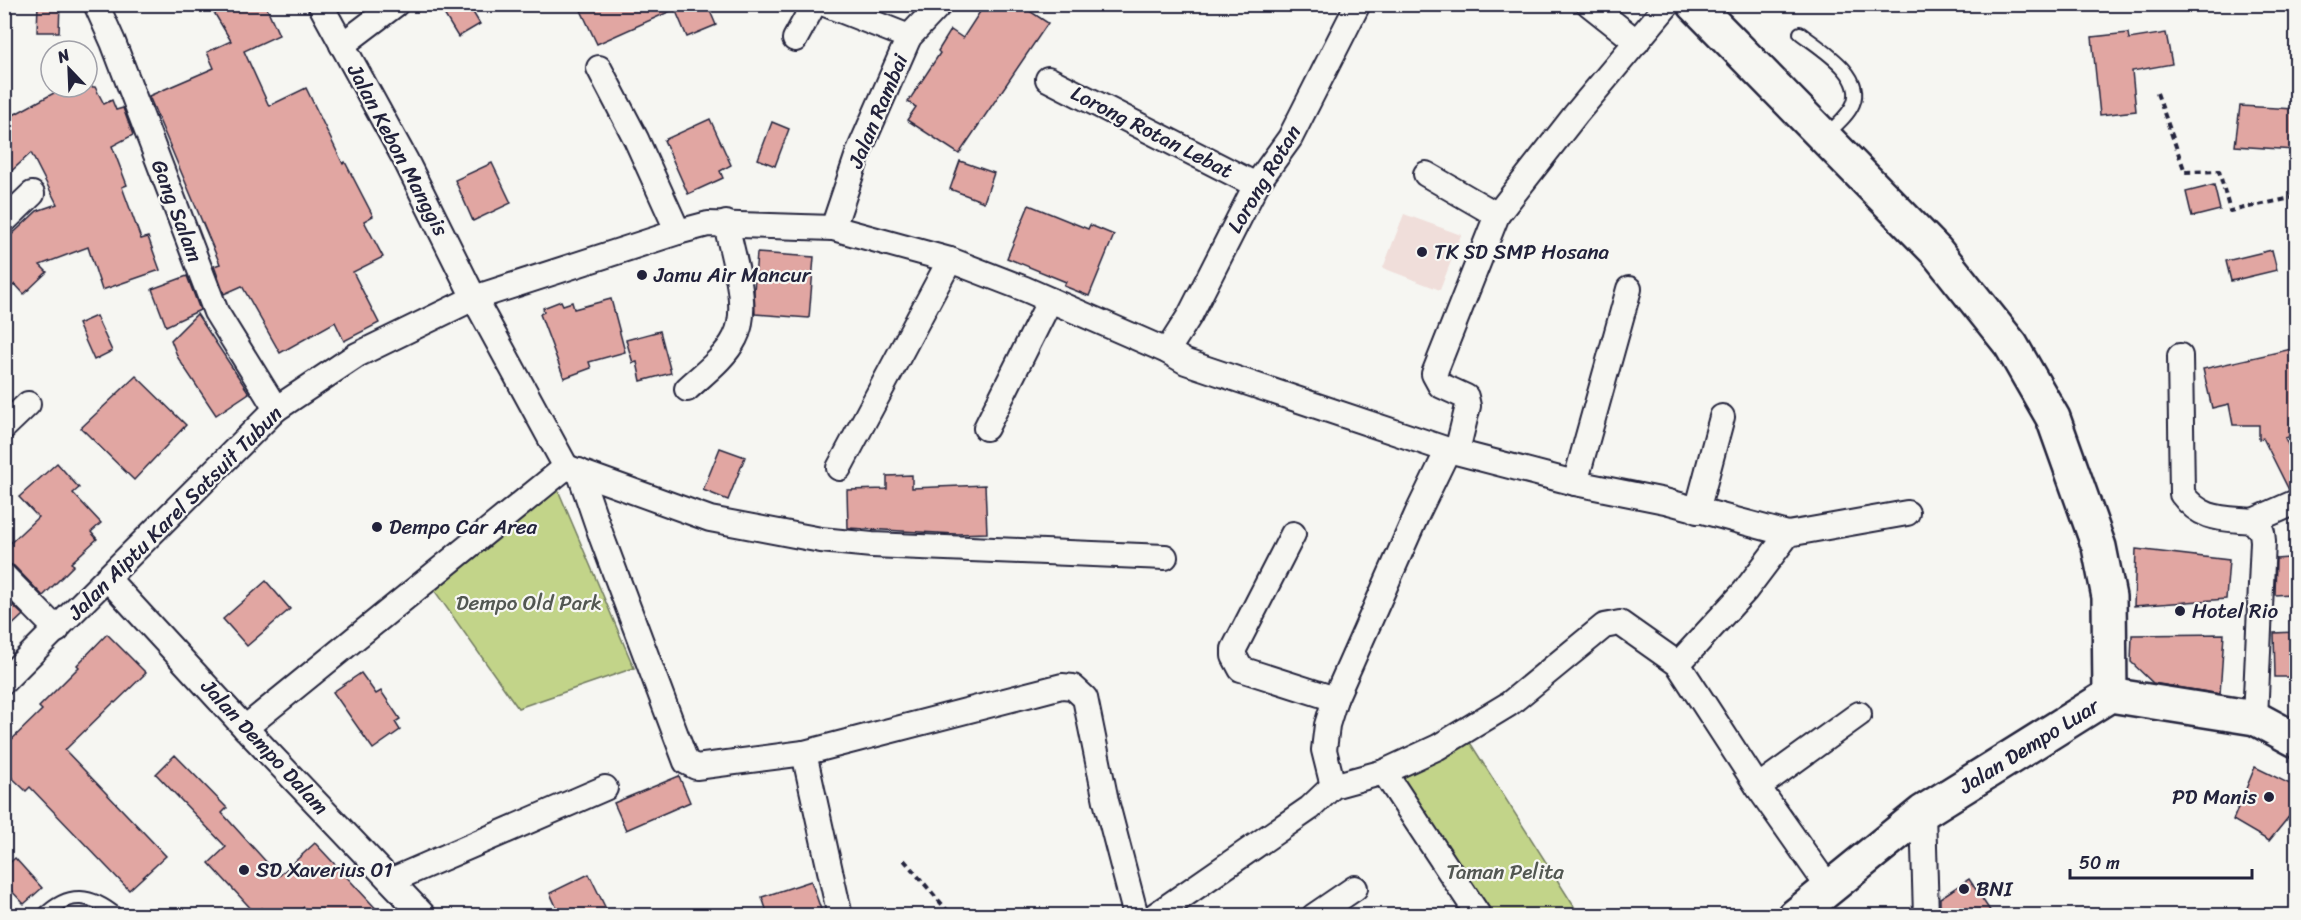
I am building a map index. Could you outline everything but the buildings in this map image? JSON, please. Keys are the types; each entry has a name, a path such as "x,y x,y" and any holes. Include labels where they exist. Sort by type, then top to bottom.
{"street":[{"name":"Gang Salam","path":"96,4 113,42 216,312 276,409"},
{"name":"Jalan Kebon Manggis","path":"320,4 406,161 474,298 573,469 602,538 686,762 696,767 804,753 1062,686 1073,687 1085,698 1106,801 1136,915"},
{"path":"342,45 396,4"},
{"path":"795,39 814,4"},
{"path":"825,4 909,37"},
{"name":"Jalan Rambai","path":"833,228 859,151 909,37 940,4"},
{"name":"Lorong Rotan","path":"1167,351 1190,315 1256,185 1290,138 1358,4"},
{"path":"1589,4 1637,42"},
{"path":"1333,786 1324,750 1327,725 1335,699 1417,514 1453,450 1468,406 1466,397 1440,385 1434,374 1497,215 1576,114 1668,4"},
{"path":"1708,9 1824,137 1936,251 2011,345 2053,418 2099,547 2109,597 2110,695"},
{"path":"599,68 636,139 678,232"},
{"name":"Lorong Rotan Lebat","path":"1048,79 1256,185"},
{"path":"1426,174 1497,215"},
{"path":"4,221 32,194"},
{"name":"Jalan Aiptu Karel Satsuit Tubun","path":"4,681 276,409 357,355 474,298 708,224 833,228 950,260 1050,300 1167,351 1186,362 1453,450 1575,483 1665,501 1788,534"},
{"path":"687,389 717,361 735,339 740,324 742,305 726,224"},
{"path":"839,468 950,260"},
{"path":"1575,483 1629,289"},
{"path":"986,428 1050,300"},
{"path":"2180,356 2182,494 2192,507 2207,516 2253,521 2296,502"},
{"path":"4,427 28,404"},
{"path":"1696,511 1722,417"},
{"path":"245,728 573,469 710,519 821,540 872,545 1165,557"},
{"path":"1678,664 1745,591 1788,534 1907,513"},
{"path":"2253,521 2262,532 2264,541 2255,718"},
{"path":"1293,534 1234,649 1234,656 1241,669 1335,699"},
{"path":"4,576 57,630"},
{"name":"Jalan Dempo Dalam","path":"107,578 245,728 424,915"},
{"path":"1154,915 1310,808 1333,786 1384,772 1438,747 1509,704 1604,626 1620,623 1678,664 1758,787 1829,888"},
{"name":"Jalan Dempo Luar","path":"1795,915 1923,812 2110,695 2255,718 2296,740"},
{"path":"1758,787 1858,714"},
{"path":"804,753 840,915"},
{"path":"1384,772 1479,915"},
{"path":"392,880 605,788"},
{"path":"1923,812 1926,915"},
{"path":"1314,915 1355,888"}],"lane":[{"path":"1800,33 1851,76 1855,87 1854,103 1824,137"},
{"path":"43,915 70,898 93,898 118,915"}],"path":[{"path":"2157,93 2185,172 2219,171 2230,211 2296,197"},
{"path":"904,861 952,915"}],"shaded area":[{"name":"TK SD SMP Hosana","path":"1404,214 1461,235 1440,290 1383,268"}],"green space":[{"name":"Dempo Old Park","path":"558,490 634,668 518,708 434,590"},
{"name":"Taman Pelita","path":"1469,741 1575,908 1562,915 1484,915 1397,773"}],"place":[{"name":"TK SD SMP Hosana","path":"1422,252"},
{"name":"Jamu Air Mancur","path":"642,275"},
{"name":"Dempo Car Area","path":"377,527"},
{"name":"Hotel Rio","path":"2180,611"},
{"name":"PD Manis","path":"2269,797"},
{"name":"SD Xaverius 01","path":"244,870"},
{"name":"BNI","path":"1964,889"}]}
